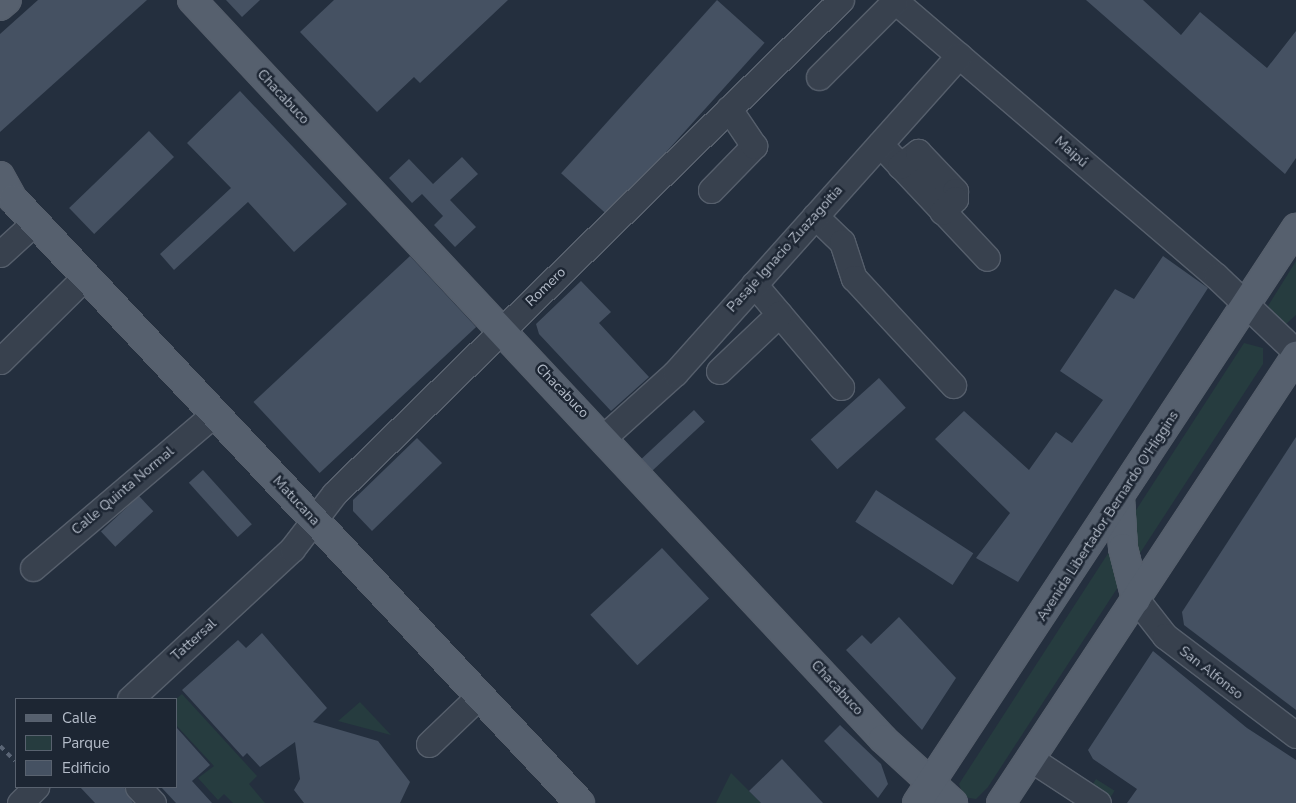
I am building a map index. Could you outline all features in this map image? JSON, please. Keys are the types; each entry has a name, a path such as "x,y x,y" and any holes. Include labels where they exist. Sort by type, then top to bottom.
{"main road":[{"path":"0,6 7,0"},
{"name":"Chacabuco","path":"192,0 604,436 883,739 924,793 953,803"},
{"name":"Matucana","path":"0,176 7,195 86,276 580,803"},
{"name":"Avenida Libertador Bernardo O'Higgins","path":"924,793 1296,228"},
{"path":"1001,803 1296,356"},
{"path":"1120,498 1123,548 1136,599"}],"street":[{"name":"Maipú","path":"894,1 1246,306 1296,352"},
{"path":"819,77 894,1"},
{"name":"Romero","path":"259,581 314,520 334,494 730,109 831,4"},
{"name":"Pasaje Ignacio Zuazagoitia","path":"604,436 675,372 958,55"},
{"path":"710,190 754,146 730,109"},
{"path":"880,144 900,166 918,152 955,191 955,199 942,212 987,258"},
{"path":"815,216 842,242 854,278 953,385"},
{"path":"0,254 35,222"},
{"path":"0,360 86,276"},
{"path":"754,284 841,387"},
{"path":"719,371 778,314"},
{"name":"Calle Quinta Normal","path":"33,568 214,414"},
{"name":"Tattersal","path":"131,698 259,581"},
{"name":"San Alfonso","path":"1136,599 1165,636 1296,735"},
{"path":"429,744 479,696"},
{"path":"1031,759 1098,803"},
{"path":"20,803 35,788"},
{"path":"139,788 153,803"}],"green space":[{"path":"1296,261 1296,315 1286,324 1268,306"},
{"path":"1244,343 1263,348 1263,364 988,787 976,799 964,797 959,784"},
{"path":"182,694 257,776 249,784 265,803 233,803 224,794 218,800 198,778 214,766 178,727 177,698"},
{"path":"360,702 391,735 338,721"},
{"path":"731,773 761,803 716,803"},
{"path":"1096,779 1115,791 1110,798 1091,787"}],"building":[{"path":"38,0 147,0 0,132 0,34"},
{"path":"226,0 260,0 242,17"},
{"path":"334,0 508,0 420,83 414,77 377,112 300,32"},
{"path":"717,0 765,43 609,216 561,173"},
{"path":"1086,0 1143,0 1181,35 1200,12 1267,68 1296,31 1296,158 1285,174"},
{"path":"240,91 347,204 294,252 248,202 174,270 160,254 231,188 187,143"},
{"path":"149,131 174,157 94,234 69,208"},
{"path":"462,157 478,174 450,200 476,227 455,247 434,225 443,216 422,194 412,203 389,178 409,159 433,184"},
{"path":"410,256 476,327 320,473 253,402"},
{"path":"1163,256 1208,288 1018,582 976,558 1010,513 935,439 964,411 1029,470 1056,432 1072,443 1103,400 1060,371 1115,289 1134,299"},
{"path":"581,281 611,312 599,323 649,377 611,411 539,334 536,324"},
{"path":"879,378 906,408 837,469 811,440"},
{"path":"694,410 705,422 652,471 641,459"},
{"path":"1296,437 1296,710 1184,625 1182,612"},
{"path":"417,438 442,463 372,531 353,511 353,500"},
{"path":"203,470 252,524 238,537 189,483"},
{"path":"876,490 973,553 953,585 855,522"},
{"path":"139,496 153,511 115,547 101,531"},
{"path":"662,548 709,598 637,665 590,615"},
{"path":"899,617 956,678 922,730 846,650 862,635 871,644"},
{"path":"262,633 327,708 313,722 378,741 410,782 400,803 304,803 294,790 300,779 295,742 260,767 247,753 243,757 182,690 238,640 246,648"},
{"path":"1153,651 1247,728 1296,760 1296,803 1127,803 1137,789 1093,759 1088,750"},
{"path":"840,725 881,764 888,784 878,798 824,741"},
{"path":"178,729 210,765 192,781 212,803 176,803 162,788 178,788"},
{"path":"782,759 823,803 761,803 749,791"},
{"path":"81,788 125,788 133,803 95,803"}],"railway":[{"path":"0,746 15,761"}]}
